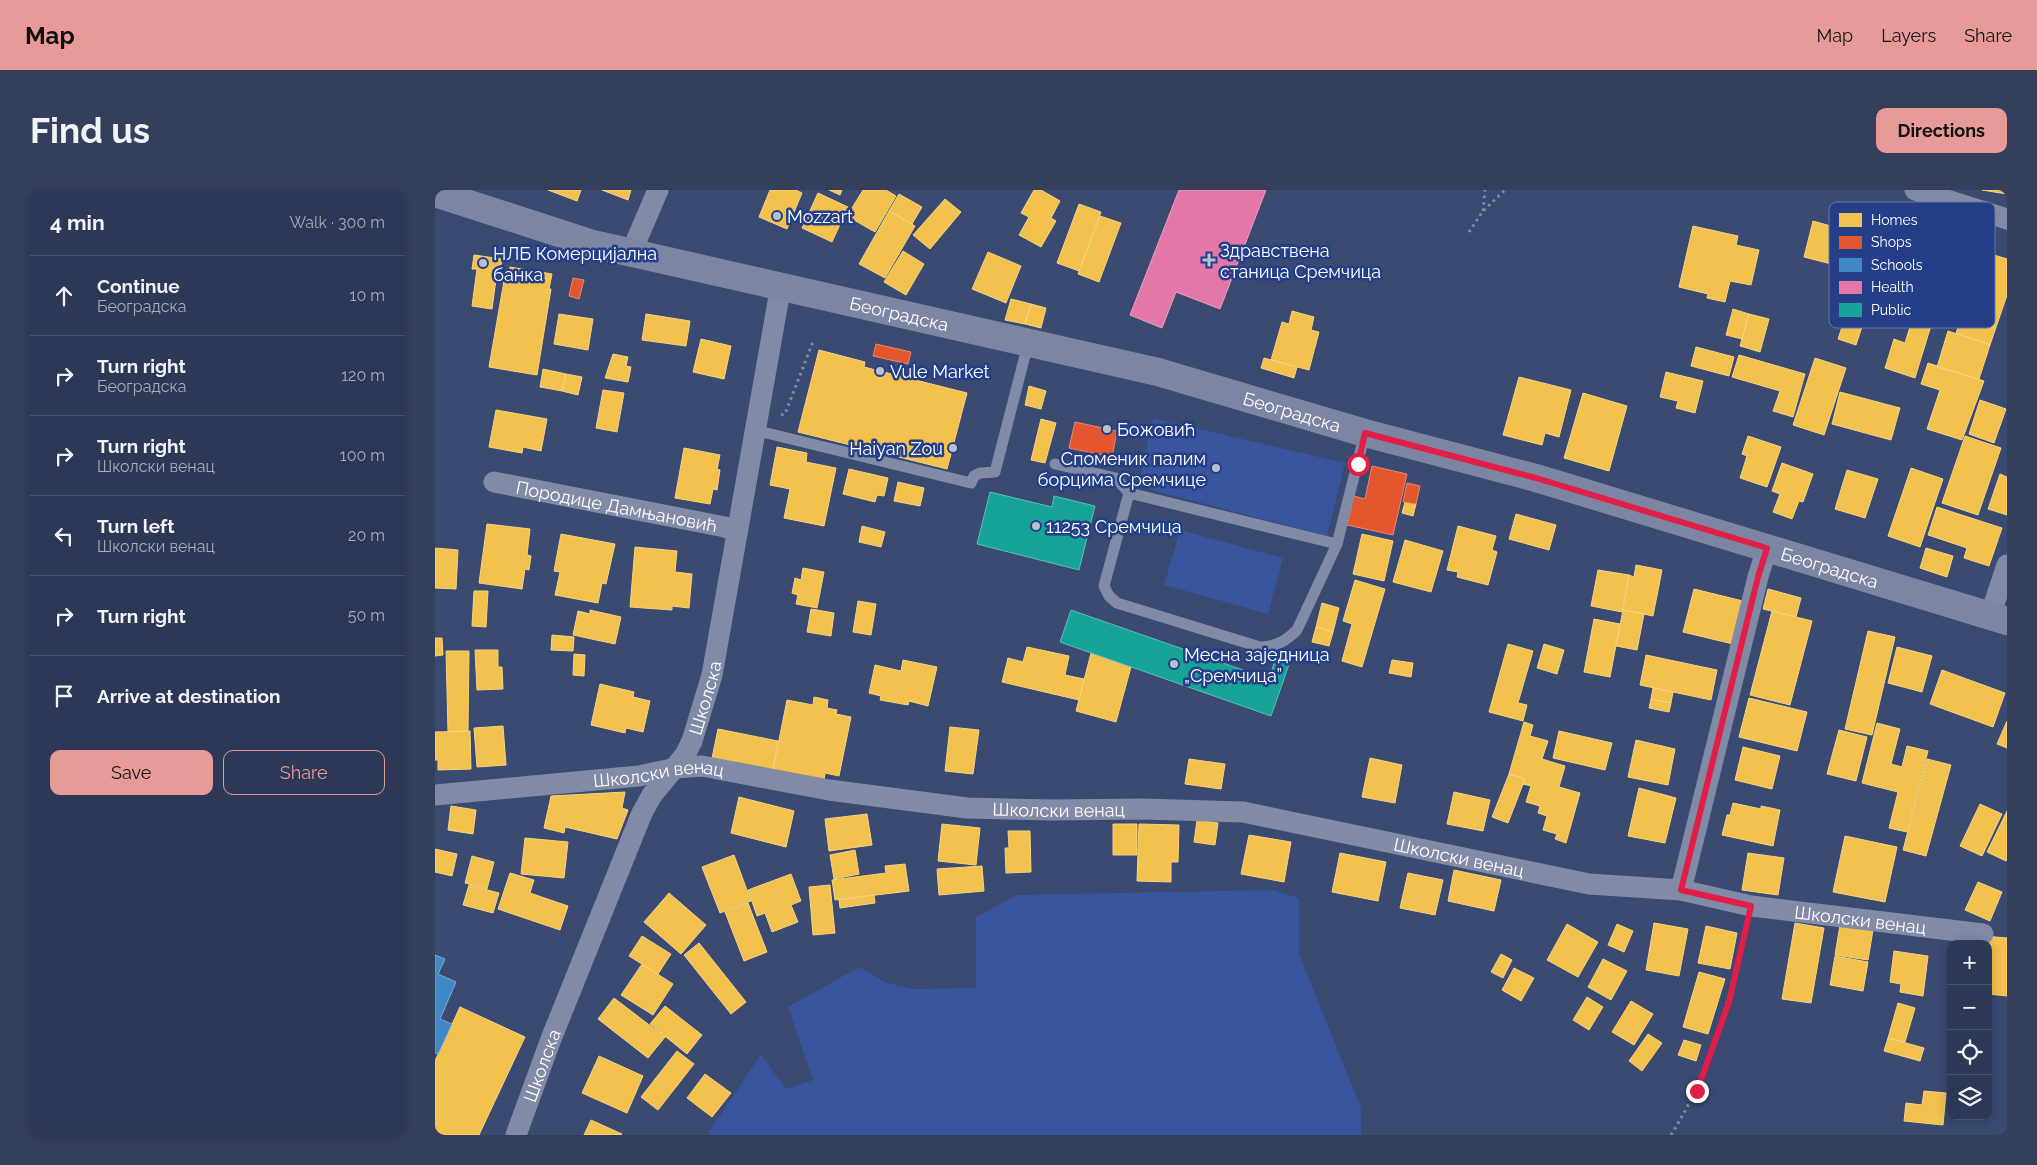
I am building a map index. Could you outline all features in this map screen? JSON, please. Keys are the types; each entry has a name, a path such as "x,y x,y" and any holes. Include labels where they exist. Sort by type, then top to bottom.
{"main road":[{"name":"Београдска","path":"435,194 583,241 631,253 1158,372 1365,433 1536,478 1999,618"}],"street":[{"path":"631,253 658,190"},
{"path":"1915,190 1953,202"},
{"path":"1995,215 2007,219"},
{"name":"Школска","path":"516,1135 551,1039 642,813 653,794 676,768 692,741 712,676 753,430 781,286"},
{"name":"Породице Дамњановић","path":"494,482 725,527 737,532"},
{"path":"1681,890 1767,548"},
{"path":"1999,618 2007,565"},
{"name":"Школски венац","path":"435,795 639,776 676,768 702,766 829,790 967,808 1051,810 1143,808 1243,812 1589,884 1681,890 1751,906 1983,934"}],"lane":[{"path":"753,430 971,483 974,476 980,473 995,472 1028,344"},
{"name":"Београдска","path":"1129,493 1104,586 1109,596 1117,603 1260,647 1272,646 1286,641 1297,630 1337,544 1365,433"},
{"path":"1055,464 1116,478 1129,493 1337,544"}],"path":[{"path":"1483,211 1485,190"},
{"path":"1469,232 1483,211 1505,190"},
{"path":"778,416 785,414 814,339"},
{"path":"1671,1135 1697,1091 1714,1046 1729,1002 1751,906"}],"shaded area":[{"path":"1153,418 1345,463 1327,536 1152,490 1140,478"},
{"path":"1180,530 1283,558 1268,614 1164,585"},
{"path":"1273,890 1299,898 1299,954 1361,1108 1361,1135 707,1135 761,1054 786,1089 813,1080 788,1007 859,967 887,983 913,989 976,988 976,917 1017,895"}],"building: Homes":[{"path":"548,190 581,190 577,201"},
{"path":"602,190 631,190 628,200"},
{"path":"770,190 796,190 802,193 787,229 759,217"},
{"path":"829,190 842,190 840,195"},
{"path":"863,190 886,190 896,196 875,232 847,216"},
{"path":"1034,190 1041,190 1060,201 1051,218 1056,221 1041,247 1019,235 1029,217 1021,213"},
{"path":"1982,190 2007,190 2007,194"},
{"path":"818,193 848,207 832,242 802,228"},
{"path":"899,194 922,207 912,224 889,211"},
{"path":"945,199 961,212 930,249 913,235"},
{"path":"1079,204 1101,212 1079,271 1057,263"},
{"path":"889,211 915,226 885,278 859,264"},
{"path":"1100,216 1121,223 1099,282 1078,274"},
{"path":"1813,221 1829,226 1829,263 1804,257"},
{"path":"1693,226 1738,236 1736,245 1759,250 1751,285 1730,281 1725,302 1707,298 1708,294 1679,287"},
{"path":"903,251 924,264 906,295 884,282"},
{"path":"988,252 1021,266 1006,303 972,289"},
{"path":"474,255 502,259 500,272 497,272 492,309 472,306 477,269 472,269"},
{"path":"1995,255 2007,259 2007,295 1990,345 1956,333 1958,328 1995,328"},
{"path":"510,267 552,274 537,375 489,367 504,281 507,281"},
{"path":"1011,299 1031,304 1025,324 1005,320"},
{"path":"1031,304 1046,308 1041,328 1025,324"},
{"path":"1733,309 1749,314 1742,339 1726,335"},
{"path":"1292,311 1314,317 1311,330 1319,332 1309,370 1271,360 1282,322 1289,324"},
{"path":"559,314 593,319 588,350 554,344"},
{"path":"646,314 690,321 686,346 642,340"},
{"path":"1749,314 1769,319 1760,352 1740,346"},
{"path":"1842,328 1862,328 1856,345 1838,339"},
{"path":"1910,328 1930,328 1915,378 1885,368 1894,339 1905,343"},
{"path":"1948,331 1990,345 1979,379 1937,367"},
{"path":"701,339 731,346 724,379 693,372"},
{"path":"1696,347 1734,357 1729,376 1691,366"},
{"path":"819,350 865,362 864,367 967,393 947,469 798,432"},
{"path":"613,354 628,357 626,366 631,367 628,382 605,378"},
{"path":"1739,355 1805,374 1793,417 1773,411 1780,391 1732,377"},
{"path":"1264,358 1297,367 1294,378 1261,368"},
{"path":"1815,358 1846,368 1824,435 1793,425"},
{"path":"1928,363 1984,381 1962,440 1927,429 1940,390 1921,384"},
{"path":"543,369 566,374 562,391 540,387"},
{"path":"1666,372 1703,381 1695,413 1676,408 1678,401 1660,397"},
{"path":"566,374 582,377 578,395 562,391"},
{"path":"1519,377 1571,390 1559,437 1545,433 1542,445 1503,435"},
{"path":"1029,386 1046,391 1041,409 1025,405"},
{"path":"603,390 624,393 617,432 596,428"},
{"path":"1840,392 1900,408 1891,440 1832,424"},
{"path":"1583,393 1627,406 1609,471 1564,458"},
{"path":"1980,400 2006,409 1994,443 1969,434"},
{"path":"496,410 547,419 541,451 523,447 522,453 489,447"},
{"path":"1041,419 1056,423 1045,463 1031,460"},
{"path":"1748,436 1781,447 1767,487 1740,478 1747,456 1742,454"},
{"path":"1965,436 2001,448 1978,515 1942,503"},
{"path":"777,447 807,453 806,462 836,468 824,526 784,518 790,489 770,485"},
{"path":"684,448 720,455 717,469 720,470 717,490 713,489 710,504 675,498"},
{"path":"1782,463 1813,474 1803,502 1799,501 1792,519 1773,512 1780,494 1772,491"},
{"path":"1911,468 1943,479 1920,547 1888,536"},
{"path":"849,469 888,478 884,496 877,495 875,502 843,494"},
{"path":"1847,470 1878,479 1865,518 1835,509"},
{"path":"2000,474 2007,477 2007,515 1988,509"},
{"path":"898,482 924,488 920,506 894,501"},
{"path":"1405,502 1416,504 1413,516 1402,513"},
{"path":"1937,507 2002,528 1989,566 1964,558 1967,548 1928,535"},
{"path":"1516,514 1556,525 1549,550 1509,539"},
{"path":"487,524 530,529 527,555 531,556 529,570 525,569 522,589 479,583"},
{"path":"862,526 885,532 881,547 859,542"},
{"path":"1458,526 1496,536 1492,550 1497,552 1488,585 1457,577 1458,572 1447,570"},
{"path":"561,534 615,544 606,584 602,583 598,603 555,595 560,572 554,571"},
{"path":"1362,534 1393,541 1384,581 1353,574"},
{"path":"1405,540 1443,551 1431,592 1393,582"},
{"path":"635,547 677,551 675,572 692,574 689,608 672,606 672,610 630,607"},
{"path":"435,548 458,550 456,589 435,588"},
{"path":"1926,548 1953,556 1947,577 1920,568"},
{"path":"1636,565 1662,570 1653,616 1623,610 1629,575 1634,577"},
{"path":"803,568 824,572 817,608 796,604 798,595 792,593 795,578 801,580"},
{"path":"1598,570 1629,575 1622,612 1591,606"},
{"path":"1355,580 1385,589 1362,667 1342,661 1352,624 1343,621"},
{"path":"1694,589 1747,602 1737,645 1683,632"},
{"path":"1768,589 1801,598 1796,617 1763,609"},
{"path":"474,591 488,591 486,627 472,626"},
{"path":"858,601 876,604 871,635 853,632"},
{"path":"1322,603 1339,608 1333,632 1316,627"},
{"path":"811,609 834,613 831,636 807,632"},
{"path":"590,610 621,617 615,644 573,635 578,611 590,614"},
{"path":"1623,610 1644,614 1637,650 1616,646"},
{"path":"1772,611 1812,621 1790,705 1750,695"},
{"path":"1594,619 1620,624 1610,677 1584,672"},
{"path":"1316,627 1333,632 1329,646 1312,642"},
{"path":"1868,631 1895,637 1872,735 1845,729"},
{"path":"552,635 574,637 573,651 551,650"},
{"path":"435,638 442,638 443,655 435,656"},
{"path":"1508,644 1533,651 1518,703 1527,705 1523,721 1489,712"},
{"path":"1544,644 1564,650 1557,674 1537,668"},
{"path":"1027,647 1069,656 1065,675 1084,679 1079,700 1002,682 1008,658 1023,662"},
{"path":"1897,647 1932,656 1922,692 1888,683"},
{"path":"475,650 498,650 498,667 502,667 503,689 477,690"},
{"path":"446,651 469,651 468,731 448,732"},
{"path":"1091,653 1131,667 1116,722 1076,711"},
{"path":"574,654 585,655 584,676 573,675"},
{"path":"1646,655 1717,670 1711,700 1640,685"},
{"path":"903,660 937,667 928,706 909,701 908,705 880,700 881,696 869,693 875,665 901,671"},
{"path":"1392,660 1413,663 1411,677 1389,673"},
{"path":"1942,670 2005,693 1993,727 1930,704"},
{"path":"600,684 634,692 633,697 650,701 643,732 626,728 625,733 591,725"},
{"path":"1653,688 1673,692 1671,703 1651,699"},
{"path":"814,697 828,700 827,708 837,710 836,714 851,717 839,776 825,773 824,780 773,770 787,700 813,705"},
{"path":"1749,698 1807,712 1797,751 1739,737"},
{"path":"1651,699 1671,703 1669,712 1649,708"},
{"path":"2007,721 2007,748 1997,744"},
{"path":"1524,722 1533,725 1530,736 1548,741 1542,759 1565,766 1559,787 1580,793 1566,843 1555,839 1557,834 1543,830 1547,816 1538,813 1540,806 1526,802 1531,786 1523,784 1525,779 1509,774"},
{"path":"1877,723 1900,729 1891,764 1902,767 1907,746 1928,751 1907,832 1889,828 1898,792 1862,783"},
{"path":"503,726 506,765 477,767 474,728"},
{"path":"950,727 979,730 973,774 945,771"},
{"path":"718,729 778,741 773,770 712,758"},
{"path":"1839,730 1867,737 1856,781 1827,774"},
{"path":"470,731 471,769 438,770 438,760 435,760 435,732"},
{"path":"1559,731 1612,743 1605,770 1553,758"},
{"path":"1636,740 1675,749 1668,785 1628,777"},
{"path":"1743,747 1780,756 1772,789 1735,780"},
{"path":"1370,758 1402,765 1395,803 1362,797"},
{"path":"1189,759 1225,764 1221,789 1185,784"},
{"path":"1927,759 1951,765 1926,856 1903,850"},
{"path":"1509,774 1525,779 1508,823 1492,817"},
{"path":"1639,788 1676,798 1665,843 1628,836"},
{"path":"625,792 622,808 628,810 617,839 565,827 564,833 544,828 551,796"},
{"path":"1454,792 1490,800 1483,831 1447,824"},
{"path":"739,797 794,811 786,847 731,833"},
{"path":"1733,803 1761,809 1761,806 1780,810 1773,846 1722,835 1727,815 1730,815"},
{"path":"1980,804 2002,814 1982,856 1960,846"},
{"path":"451,806 476,810 473,834 448,830"},
{"path":"2007,811 2007,858 2006,861 1987,852"},
{"path":"867,814 872,845 829,851 825,819"},
{"path":"1197,820 1218,823 1215,845 1194,842"},
{"path":"942,824 980,828 976,865 938,861"},
{"path":"1113,824 1137,824 1137,855 1113,855"},
{"path":"1139,824 1179,825 1178,862 1171,862 1171,882 1137,881"},
{"path":"1008,831 1030,831 1031,872 1006,873 1005,848 1009,848"},
{"path":"1249,835 1291,842 1284,882 1241,874"},
{"path":"1845,836 1897,847 1885,902 1833,892"},
{"path":"525,838 568,842 564,878 521,874"},
{"path":"435,849 457,854 452,876 435,872"},
{"path":"855,850 859,874 834,879 830,855"},
{"path":"1340,853 1386,862 1378,901 1332,892"},
{"path":"1748,853 1784,858 1778,895 1742,890"},
{"path":"734,855 751,901 720,913 702,867"},
{"path":"472,856 494,862 487,889 465,883"},
{"path":"905,864 909,891 835,900 832,880 886,873 885,866"},
{"path":"982,866 984,891 939,895 937,869"},
{"path":"1454,870 1501,880 1494,911 1448,901"},
{"path":"510,873 534,880 530,893 568,906 560,930 498,909"},
{"path":"1408,873 1443,880 1435,915 1400,908"},
{"path":"791,874 801,901 791,905 798,922 772,932 765,913 757,916 748,890"},
{"path":"1978,882 2002,892 1990,921 1965,910"},
{"path":"469,885 499,893 493,913 463,905"},
{"path":"830,885 835,933 813,935 809,887"},
{"path":"669,893 706,925 681,954 644,922"},
{"path":"874,895 875,903 840,908 839,900"},
{"path":"748,903 767,952 744,961 725,912"},
{"path":"1654,923 1688,929 1679,976 1646,970"},
{"path":"1795,923 1824,928 1811,1003 1782,999"},
{"path":"1567,924 1598,942 1578,977 1547,960"},
{"path":"1617,924 1633,931 1624,952 1608,945"},
{"path":"1840,925 1873,930 1868,960 1835,955"},
{"path":"1706,926 1737,933 1730,969 1698,963"},
{"path":"642,936 671,954 658,974 629,956"},
{"path":"1984,936 2007,938 2007,996 1992,994 1992,940 1984,940"},
{"path":"699,943 746,1002 731,1014 684,955"},
{"path":"1894,951 1928,956 1923,996 1900,992 1901,984 1890,982"},
{"path":"1501,954 1512,960 1503,978 1491,972"},
{"path":"1835,956 1868,962 1863,991 1830,985"},
{"path":"1603,959 1627,971 1611,1000 1588,987"},
{"path":"642,964 673,984 653,1015 621,995"},
{"path":"1514,968 1534,978 1521,1001 1502,990"},
{"path":"1699,972 1725,979 1708,1034 1683,1027"},
{"path":"1587,997 1603,1007 1589,1030 1573,1020"},
{"path":"614,998 665,1037 648,1058 598,1019"},
{"path":"1631,1001 1653,1014 1634,1045 1612,1032"},
{"path":"1898,1003 1915,1008 1905,1042 1888,1038"},
{"path":"665,1006 702,1035 687,1054 650,1024"},
{"path":"460,1007 525,1037 479,1135 435,1135 435,1061"},
{"path":"1648,1034 1662,1043 1642,1071 1629,1061"},
{"path":"1888,1038 1924,1048 1920,1061 1884,1051"},
{"path":"1684,1040 1701,1045 1696,1061 1678,1055"},
{"path":"677,1051 694,1064 658,1110 641,1097"},
{"path":"599,1056 643,1076 627,1113 582,1093"},
{"path":"705,1074 731,1093 712,1117 687,1098"},
{"path":"1924,1091 1946,1093 1943,1125 1904,1121 1906,1103 1922,1105"},
{"path":"591,1120 622,1134 584,1135"}],"building: Shops":[{"path":"573,278 584,280 579,299 569,296"},
{"path":"876,344 911,352 908,364 873,356"},
{"path":"1075,422 1117,431 1112,457 1069,448"},
{"path":"1372,466 1407,474 1393,535 1347,525 1354,496 1365,499"},
{"path":"1407,483 1420,486 1416,504 1403,502"}],"building: Schools":[{"path":"435,955 445,959 438,974 456,982 440,1019 452,1024 438,1054 435,1053"}],"building: Health":[{"path":"1179,190 1266,190 1220,309 1176,292 1162,328 1130,315"}],"building: Public":[{"name":"11253 Сремчица","path":"990,492 1052,507 1054,496 1095,506 1079,570 977,544"},
{"name":"Месна заједница „Сремчица”","path":"1071,610 1269,679 1278,651 1292,656 1271,716 1060,642"}],"place":[{"name":"Mozzart","path":"777,216"},
{"name":"Здравствена станица Сремчица","path":"1209,260"},
{"name":"НЛБ Комерцијална банка","path":"483,263"},
{"name":"Vule Market","path":"880,371"},
{"name":"Божовић","path":"1107,429"},
{"name":"Haiyan Zou","path":"953,448"},
{"name":"Споменик палим борцима Сремчице","path":"1216,468"},
{"name":"11253 Сремчица","path":"1036,526"},
{"name":"Месна заједница „Сремчица”","path":"1174,664"}],"route":[{"path":"1358,464 1365,433 1536,478 1767,548 1758,577 1681,890 1751,906 1729,1002 1697,1091"}]}
